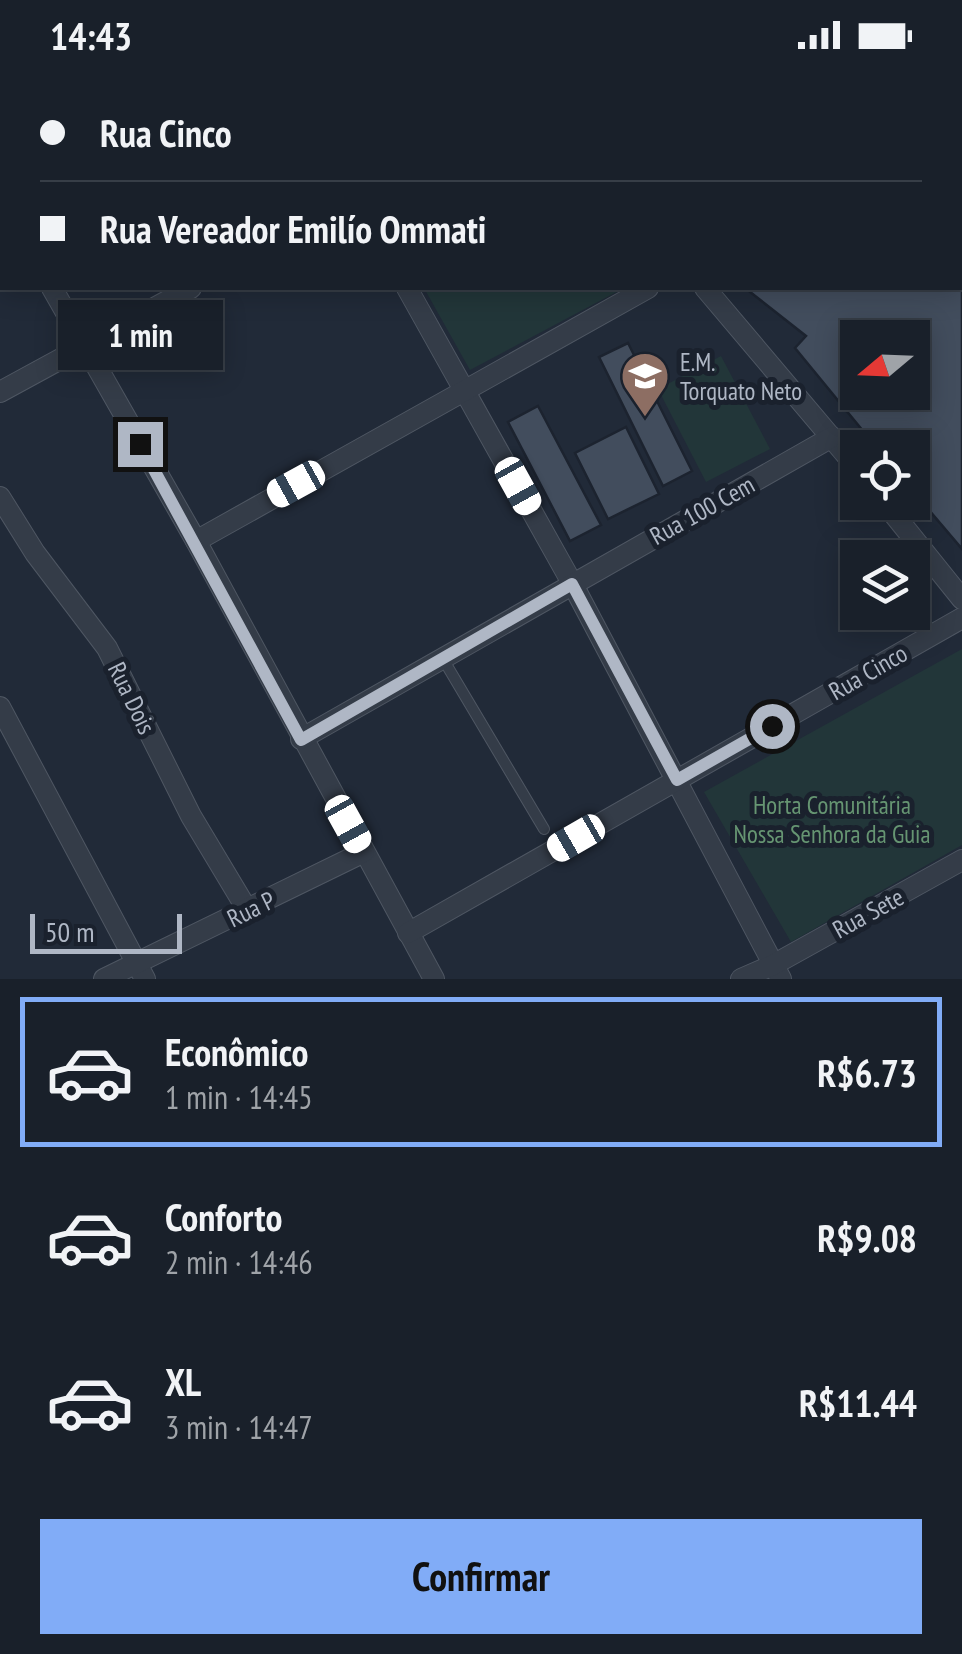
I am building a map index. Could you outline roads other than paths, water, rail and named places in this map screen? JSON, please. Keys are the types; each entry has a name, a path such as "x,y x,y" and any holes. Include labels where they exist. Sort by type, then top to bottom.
{"street":[{"path":"53,290 196,541 434,979"},
{"path":"0,392 187,290"},
{"path":"409,290 572,584 777,972"},
{"path":"196,541 644,290"},
{"path":"707,290 840,447"},
{"name":"Rua 100 Cem","path":"301,740 832,437"},
{"name":"Rua Dois","path":"0,497 34,554 107,648 191,816 248,911"},
{"path":"898,520 962,599"},
{"name":"Rua Cinco","path":"408,933 962,618"},
{"path":"0,707 141,971 104,979"},
{"name":"Rua P","path":"141,971 364,852"},
{"name":"Rua Sete","path":"741,979 777,972 962,860"}],"lane":[{"path":"443,658 544,829"}],"place":[{"name":"E.M. Torquato Neto","path":"645,418"}],"park label":[{"name":"Horta Comunitária Nossa Senhora da Guia","path":"832,820"}]}
